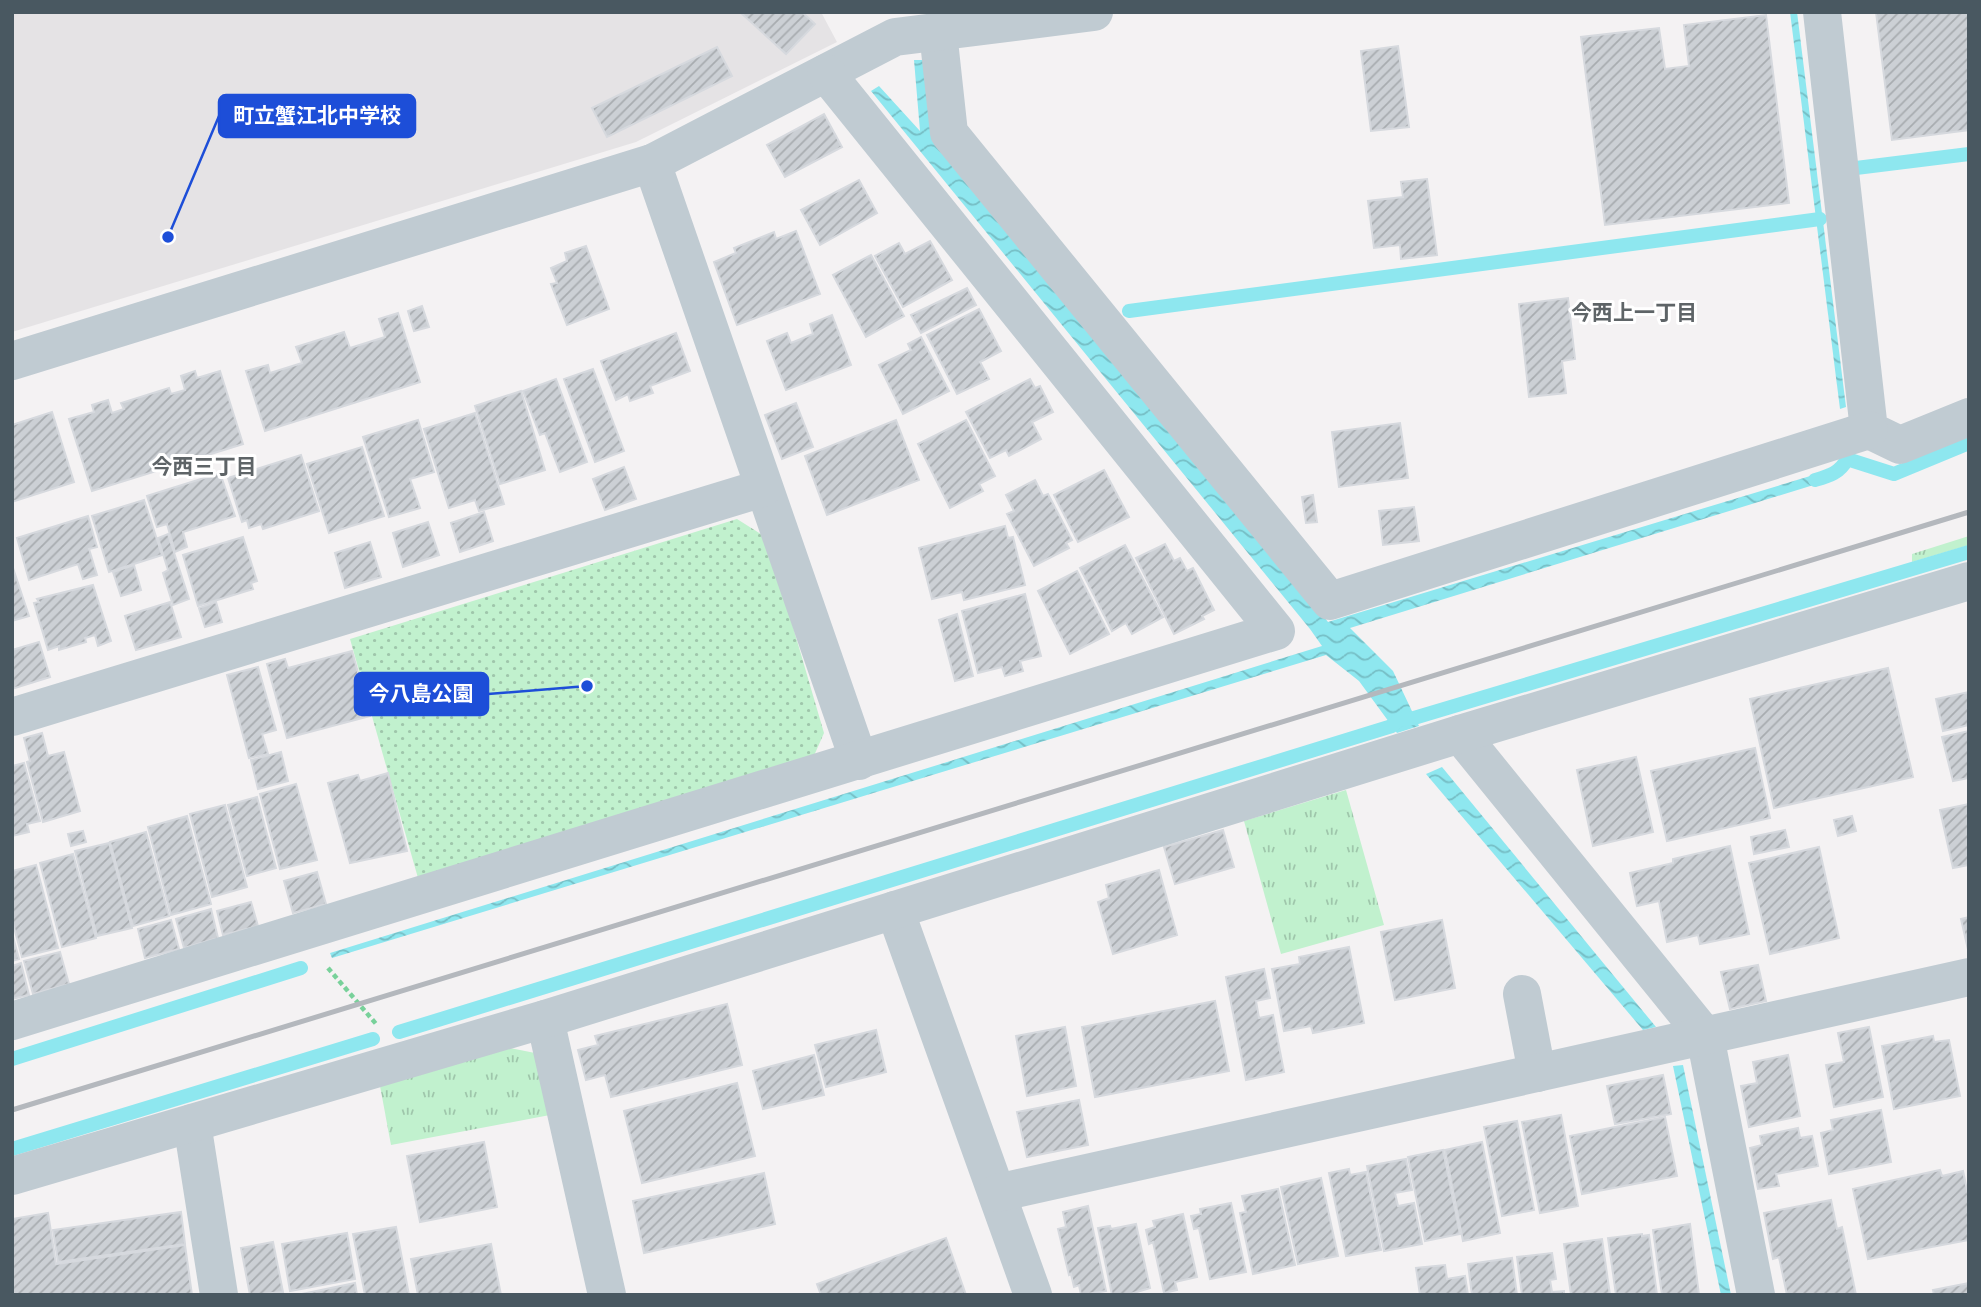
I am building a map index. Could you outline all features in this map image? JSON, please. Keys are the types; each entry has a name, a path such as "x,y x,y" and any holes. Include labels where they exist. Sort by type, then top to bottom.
{"street":[{"path":"12,361 652,163 826,73 894,25 938,32 1094,12"},
{"path":"1822,12 1869,430"},
{"path":"938,32 949,133 1330,601 1869,430 1900,445 1969,417"},
{"path":"12,1021 1276,631 826,73"},
{"path":"652,163 859,761"},
{"path":"12,717 763,488"},
{"path":"12,1176 545,1019 1460,734 1969,581"},
{"path":"1460,734 1705,1036 1756,1295"},
{"path":"895,910 1033,1295"},
{"path":"997,1193 1969,977"},
{"path":"1522,994 1537,1073"},
{"path":"545,1019 607,1295"},
{"path":"192,1123 219,1295"}],"path":[{"path":"298,933 408,1059"}],"shaded area":[{"path":"12,12 821,12 837,42 636,142 12,332"}],"green space":[{"path":"737,519 767,538 824,733 813,758 418,878 350,639"},
{"path":"1969,536 1969,545 1912,562 1912,554"},
{"path":"1346,790 1384,925 1281,954 1244,821"},
{"path":"510,1048 535,1053 550,1115 391,1145 380,1086"}],"water":[{"path":"1790,12 1797,12 1846,407 1840,409"},
{"path":"914,60 927,60 933,142 1328,622 1830,470 1833,479 1350,628 1393,671 1419,726 1397,733 1359,681 1326,655 332,958 330,953 1322,646 871,91 879,86 920,131"},
{"path":"1442,767 1656,1027 1643,1030 1426,774"},
{"path":"1683,1065 1731,1295 1721,1295 1673,1066"}],"building":[{"path":"740,12 802,12 815,24 786,54"},
{"path":"1876,12 1969,12 1969,130 1892,140"},
{"path":"1766,15 1789,203 1605,225 1581,37 1659,28 1665,69 1689,66 1684,25"},
{"path":"1398,46 1409,127 1371,131 1361,51"},
{"path":"717,47 732,76 607,137 592,108"},
{"path":"824,114 842,147 785,177 767,145"},
{"path":"1427,179 1437,255 1401,259 1400,245 1374,248 1368,201 1403,197 1401,182"},
{"path":"859,180 877,213 820,245 801,210"},
{"path":"796,231 820,294 737,325 714,262 736,253 734,248 774,232 776,239"},
{"path":"930,241 952,280 903,307 875,256 899,243 905,254"},
{"path":"586,246 609,309 567,325 551,284 557,283 551,268 567,261 565,253"},
{"path":"871,255 904,316 866,337 833,275"},
{"path":"967,288 976,305 921,333 911,315"},
{"path":"1568,298 1575,359 1562,361 1566,393 1529,397 1519,304"},
{"path":"422,306 429,327 414,331 408,311"},
{"path":"979,309 1001,351 980,362 989,379 957,394 927,335"},
{"path":"398,313 420,382 265,431 246,371 268,365 270,373 302,363 296,347 344,332 350,348 385,337 379,319"},
{"path":"832,315 851,365 786,390 767,341 787,333 791,343 813,334 810,324"},
{"path":"676,333 690,371 650,386 653,393 630,401 628,394 616,400 601,361"},
{"path":"921,337 949,391 903,414 879,365 911,350 908,344"},
{"path":"593,369 624,451 595,462 564,379"},
{"path":"195,371 197,378 220,371 243,444 92,491 69,419 94,412 92,405 108,400 112,413 124,409 121,403 169,388 171,394 185,390 181,376"},
{"path":"556,379 587,462 560,472 545,433 540,435 523,391"},
{"path":"1030,379 1035,388 1040,386 1053,412 1032,422 1041,439 1009,456 1006,450 990,458 966,412"},
{"path":"521,391 545,470 500,484 475,406"},
{"path":"796,403 813,447 782,459 765,415"},
{"path":"52,412 74,482 12,502 12,425"},
{"path":"475,413 504,504 479,511 475,500 449,508 424,429"},
{"path":"418,420 434,472 410,479 420,508 389,517 363,437"},
{"path":"896,420 919,480 827,515 805,456"},
{"path":"966,420 995,476 979,484 983,491 950,508 918,444"},
{"path":"1400,423 1408,478 1339,487 1332,432"},
{"path":"362,447 384,516 329,533 307,464"},
{"path":"301,455 319,511 263,529 261,524 249,528 247,520 242,522 228,478"},
{"path":"624,467 636,499 605,510 593,479"},
{"path":"1104,470 1129,517 1078,542 1054,495"},
{"path":"220,473 235,516 183,532 187,547 175,552 167,524 157,527 147,496"},
{"path":"1035,480 1043,496 1048,494 1072,540 1066,543 1069,548 1034,566 1007,514 1014,511 1006,495"},
{"path":"1313,495 1317,522 1306,523 1302,497"},
{"path":"144,500 162,555 109,572 92,516"},
{"path":"1414,507 1419,541 1383,545 1379,511"},
{"path":"484,512 493,541 460,552 451,523"},
{"path":"88,516 97,547 89,549 97,575 83,579 78,564 29,580 17,538"},
{"path":"428,522 439,555 403,567 393,533"},
{"path":"1005,526 1008,538 1013,537 1025,585 964,600 962,592 932,599 919,548"},
{"path":"168,534 189,599 173,605 163,573 168,570 158,538"},
{"path":"243,537 257,581 251,583 253,589 198,606 183,555"},
{"path":"370,542 381,577 345,588 335,553"},
{"path":"1165,544 1174,561 1180,558 1187,571 1193,568 1214,610 1202,616 1204,619 1174,634 1136,558"},
{"path":"1125,545 1163,617 1132,634 1126,623 1112,631 1080,568"},
{"path":"12,565 29,616 12,621"},
{"path":"134,565 141,590 121,596 113,572"},
{"path":"1077,571 1109,634 1070,654 1038,591"},
{"path":"93,585 111,641 98,646 95,635 85,638 86,642 59,650 59,646 48,650 34,603 39,602 37,599"},
{"path":"1025,594 1041,656 1020,661 1023,671 1005,676 1002,667 978,673 962,611"},
{"path":"170,602 181,637 136,650 125,616"},
{"path":"216,602 222,622 205,627 199,608"},
{"path":"957,614 973,676 955,681 939,620"},
{"path":"39,642 50,677 12,689 12,650"},
{"path":"352,651 370,716 287,738 267,664 285,659 288,668"},
{"path":"258,667 276,730 262,734 268,754 249,758 227,675"},
{"path":"1888,668 1913,777 1774,808 1750,699"},
{"path":"1969,692 1969,725 1943,731 1936,699"},
{"path":"1969,731 1969,778 1953,781 1942,737"},
{"path":"42,733 48,756 64,752 80,811 43,822 27,762 30,761 24,738"},
{"path":"1755,748 1770,818 1667,841 1651,771"},
{"path":"281,752 288,781 258,789 251,760"},
{"path":"1636,757 1653,832 1593,846 1577,770"},
{"path":"24,763 40,821 27,824 29,832 12,836 12,766"},
{"path":"388,773 407,851 350,863 328,783 358,775 360,781"},
{"path":"296,784 317,860 280,869 260,794"},
{"path":"257,797 276,868 247,876 228,805"},
{"path":"1969,804 1969,865 1953,868 1940,810"},
{"path":"225,805 247,887 212,897 190,814"},
{"path":"187,816 211,904 171,915 148,827"},
{"path":"1852,816 1856,831 1838,836 1834,820"},
{"path":"1223,830 1234,867 1175,884 1164,847"},
{"path":"1785,830 1789,847 1754,854 1751,837"},
{"path":"83,831 86,842 71,846 68,834"},
{"path":"146,832 169,916 133,926 110,842"},
{"path":"109,843 132,928 97,936 75,851"},
{"path":"1730,846 1749,934 1700,944 1698,935 1667,942 1659,901 1637,906 1630,873 1673,863 1673,859"},
{"path":"1819,847 1839,938 1770,954 1749,863"},
{"path":"73,854 96,938 62,947 40,863"},
{"path":"36,865 58,948 22,957 12,920 12,871"},
{"path":"1159,870 1177,935 1113,954 1098,902 1109,898 1106,885"},
{"path":"317,872 326,904 293,913 284,881"},
{"path":"251,902 258,926 223,935 217,911"},
{"path":"211,909 218,938 184,948 176,919"},
{"path":"1969,917 1969,954 1961,919"},
{"path":"171,920 179,949 145,958 138,929"},
{"path":"1442,920 1455,988 1395,1000 1381,932"},
{"path":"12,933 19,959 12,961"},
{"path":"1349,947 1364,1023 1313,1033 1311,1026 1284,1031 1272,969 1300,964 1299,957"},
{"path":"60,952 69,984 33,994 24,961"},
{"path":"21,963 29,995 12,999 12,966"},
{"path":"1758,965 1766,1001 1730,1009 1721,972"},
{"path":"1264,969 1270,998 1256,1001 1259,1018 1273,1015 1284,1072 1246,1080 1226,977"},
{"path":"1215,1001 1229,1071 1095,1097 1082,1027"},
{"path":"727,1004 742,1065 611,1097 605,1075 586,1080 578,1050 598,1045 595,1036"},
{"path":"1065,1027 1076,1086 1027,1096 1016,1036"},
{"path":"1869,1027 1883,1097 1834,1107 1826,1065 1844,1062 1838,1033"},
{"path":"876,1030 886,1072 826,1087 815,1045"},
{"path":"1933,1036 1934,1042 1949,1040 1960,1096 1894,1109 1882,1046"},
{"path":"814,1055 824,1095 763,1109 753,1071"},
{"path":"1788,1055 1800,1116 1749,1127 1741,1086 1757,1083 1753,1062"},
{"path":"1663,1075 1671,1114 1615,1124 1607,1086"},
{"path":"737,1083 755,1156 642,1183 624,1111"},
{"path":"1079,1100 1088,1145 1027,1157 1017,1112"},
{"path":"1881,1110 1891,1162 1829,1174 1821,1133 1833,1130 1831,1120"},
{"path":"1561,1115 1578,1206 1540,1213 1522,1122"},
{"path":"1665,1117 1677,1176 1582,1194 1570,1136"},
{"path":"1517,1121 1534,1210 1502,1216 1484,1127"},
{"path":"1798,1128 1800,1138 1812,1136 1818,1166 1776,1174 1779,1186 1758,1189 1750,1148 1762,1145 1760,1136"},
{"path":"484,1142 497,1207 420,1222 407,1156"},
{"path":"1482,1142 1500,1233 1463,1241 1445,1150"},
{"path":"1443,1150 1460,1234 1425,1241 1408,1157"},
{"path":"1406,1159 1412,1190 1395,1193 1398,1206 1414,1203 1422,1244 1384,1251 1367,1166"},
{"path":"1349,1169 1350,1175 1366,1172 1381,1250 1346,1256 1329,1173"},
{"path":"1940,1170 1942,1176 1963,1171 1969,1199 1969,1240 1868,1259 1853,1189"},
{"path":"764,1173 775,1224 644,1253 633,1201"},
{"path":"1321,1178 1338,1256 1298,1264 1281,1187"},
{"path":"1278,1189 1295,1265 1253,1274 1240,1213 1246,1212 1242,1196"},
{"path":"1831,1200 1837,1229 1842,1227 1856,1295 1787,1295 1779,1257 1773,1259 1764,1213"},
{"path":"1231,1203 1246,1272 1210,1279 1199,1228 1194,1229 1191,1216 1201,1214 1200,1209"},
{"path":"1088,1206 1106,1291 1081,1295 1079,1285 1074,1287 1071,1274 1069,1275 1058,1229 1066,1227 1063,1212"},
{"path":"181,1212 185,1244 58,1262 53,1230"},
{"path":"48,1213 56,1264 185,1245 192,1295 12,1295 12,1219"},
{"path":"1183,1214 1197,1277 1175,1282 1177,1290 1164,1293 1153,1242 1149,1244 1146,1230 1155,1227 1153,1221"},
{"path":"1136,1224 1150,1288 1127,1295 1112,1295 1098,1228 1110,1226 1111,1229"},
{"path":"1690,1224 1699,1295 1662,1295 1653,1230"},
{"path":"396,1227 409,1295 365,1295 353,1234"},
{"path":"347,1233 355,1279 290,1291 282,1244"},
{"path":"1649,1235 1657,1295 1616,1295 1608,1238"},
{"path":"946,1238 966,1295 821,1295 817,1284"},
{"path":"1602,1239 1610,1295 1571,1295 1564,1244"},
{"path":"273,1242 283,1292 250,1295 241,1248"},
{"path":"491,1244 501,1295 418,1295 411,1259"},
{"path":"1552,1253 1556,1279 1550,1280 1552,1292 1564,1291 1564,1295 1522,1295 1517,1257"},
{"path":"1512,1258 1517,1295 1472,1295 1468,1264"},
{"path":"1445,1265 1447,1279 1465,1276 1468,1295 1420,1295 1416,1268"},
{"path":"355,1283 357,1295 297,1295"},
{"path":"1969,1283 1969,1295 1934,1295 1933,1290"}],"waterway":[{"path":"1848,169 1969,154"},
{"path":"1129,311 1820,219"},
{"path":"1815,480 1837,471 1847,459 1894,474 1969,443"},
{"path":"399,1032 1392,726 1399,720 1414,718 1969,552"},
{"path":"12,1059 301,968"},
{"path":"12,1149 373,1039"}],"railway":[{"path":"12,1110 1969,512"}],"place":[{"name":"町立蟹江北中学校","path":"168,237"},
{"name":"今八島公園","path":"587,686"}],"district":[{"name":"今西上一丁目","path":"1634,313"},
{"name":"今西三丁目","path":"204,467"}]}
